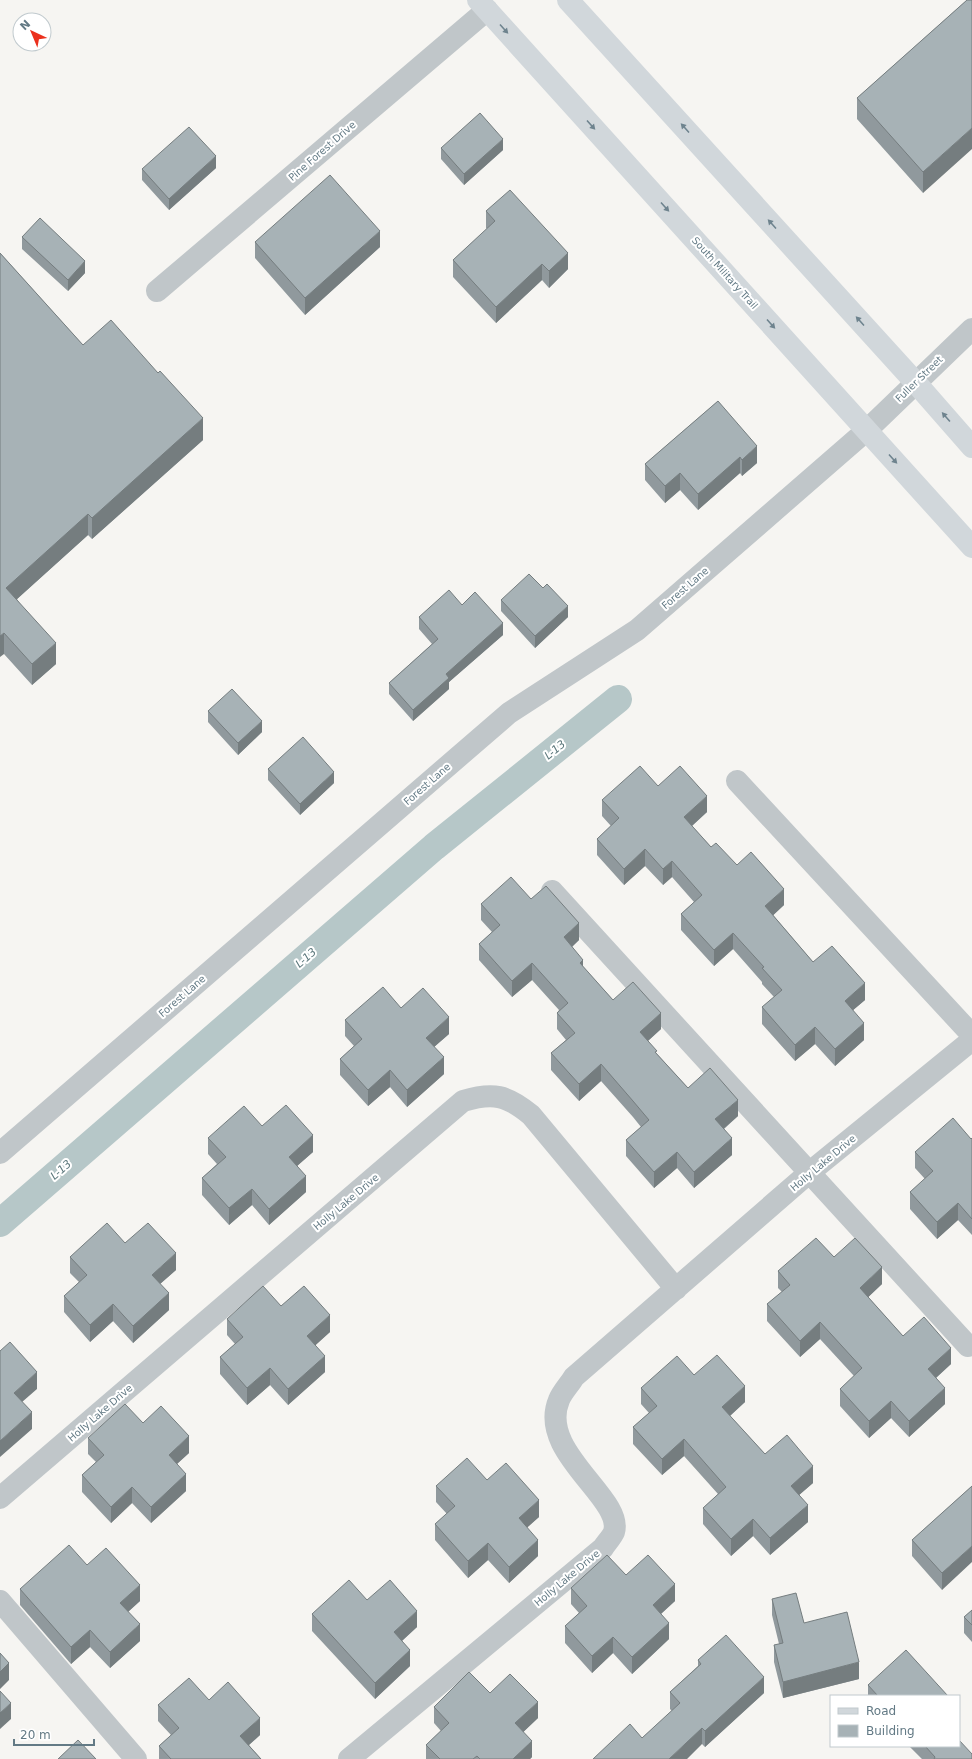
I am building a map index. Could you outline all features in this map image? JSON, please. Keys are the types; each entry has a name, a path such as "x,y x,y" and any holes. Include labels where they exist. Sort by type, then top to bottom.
{"main road":[{"path":"568,0 916,383 972,447"},
{"name":"South Military Trail","path":"482,5 972,547"}],"street":[{"name":"Pine Forest Drive","path":"157,291 482,5"},
{"name":"Fuller Street","path":"867,430 972,329"},
{"name":"Forest Lane","path":"0,1153 509,713 637,630 867,430"},
{"path":"737,781 972,1035"},
{"path":"552,890 968,1346"},
{"name":"Holly Lake Drive","path":"349,1759 603,1548 614,1532 612,1514 567,1452 558,1436 555,1418 559,1400 574,1377 810,1172 972,1040"},
{"name":"Holly Lake Drive","path":"0,1498 463,1101 481,1096 500,1096 516,1103 531,1115 676,1289"},
{"path":"0,1601 136,1759"}],"building":[{"path":"967,0 972,0 972,128 923,172 857,98"},
{"path":"480,113 503,139 464,174 441,148"},
{"path":"189,127 216,156 169,199 142,169"},
{"path":"330,175 380,231 305,298 255,242"},
{"path":"510,190 568,253 549,271 542,264 496,307 453,260 495,221 486,211"},
{"path":"40,218 85,261 68,280 22,237"},
{"path":"0,253 83,345 111,320 158,373 160,371 203,418 92,518 88,514 6,588 56,643 32,664 4,633 0,636"},
{"path":"718,401 757,446 742,460 740,457 698,494 680,473 665,486 645,464"},
{"path":"529,574 543,588 547,584 568,606 535,636 501,600"},
{"path":"449,590 462,605 475,592 503,623 446,674 449,678 413,710 389,683 438,639 419,617"},
{"path":"232,689 262,721 238,743 208,711"},
{"path":"303,737 334,772 300,804 268,769"},
{"path":"640,766 658,786 680,766 707,796 684,817 711,847 716,843 737,865 751,852 784,889 765,906 813,962 832,946 865,983 845,1001 864,1023 835,1049 815,1027 795,1045 762,1007 782,990 762,968 764,967 733,933 714,950 681,914 702,895 672,861 663,869 645,849 624,869 597,839 619,818 602,800"},
{"path":"511,877 531,899 546,886 579,923 564,937 583,960 580,963 613,1000 633,982 661,1013 640,1032 657,1051 655,1052 688,1088 710,1068 738,1100 715,1119 732,1138 694,1172 677,1152 654,1172 626,1140 649,1120 601,1064 579,1084 551,1053 575,1033 557,1013 568,1003 532,963 512,981 479,944 500,925 481,904"},
{"path":"383,987 401,1008 423,988 449,1017 426,1038 444,1057 407,1090 390,1070 368,1090 340,1059 362,1039 345,1020"},
{"path":"286,1105 313,1135 289,1157 306,1176 269,1209 252,1189 229,1208 202,1178 226,1157 208,1138 244,1106 262,1126"},
{"path":"953,1118 971,1139 972,1138 972,1219 958,1203 937,1222 910,1192 933,1171 915,1152"},
{"path":"107,1223 125,1243 148,1223 176,1253 152,1275 169,1293 133,1326 113,1304 90,1325 64,1296 87,1275 70,1257"},
{"path":"816,1238 834,1257 855,1238 882,1267 860,1288 903,1336 924,1317 951,1348 928,1369 945,1388 909,1421 891,1401 869,1421 840,1389 862,1368 820,1322 800,1341 767,1304 790,1285 778,1271"},
{"path":"263,1286 281,1306 304,1286 330,1315 307,1336 325,1356 288,1389 270,1368 247,1388 220,1357 243,1337 227,1319"},
{"path":"10,1342 37,1372 14,1393 32,1412 0,1441 0,1351"},
{"path":"717,1355 745,1386 722,1407 765,1454 787,1435 813,1466 791,1486 808,1505 770,1538 753,1519 731,1539 703,1508 726,1487 684,1439 662,1459 633,1427 657,1406 641,1388 677,1356 694,1375"},
{"path":"125,1404 143,1423 161,1406 189,1436 169,1455 186,1474 151,1507 132,1487 111,1507 82,1475 104,1455 88,1438"},
{"path":"467,1458 487,1480 506,1463 539,1500 519,1518 538,1540 509,1567 488,1543 468,1561 435,1524 455,1506 436,1486"},
{"path":"972,1486 972,1546 942,1573 912,1540"},
{"path":"69,1545 87,1565 106,1548 140,1585 120,1603 140,1624 110,1652 90,1630 71,1647 20,1589"},
{"path":"607,1555 626,1575 648,1555 675,1584 653,1605 669,1623 632,1657 613,1637 592,1656 565,1626 587,1606 571,1588"},
{"path":"349,1580 367,1600 390,1580 417,1611 394,1632 410,1650 375,1683 312,1614"},
{"path":"796,1593 804,1623 847,1612 859,1662 783,1682 774,1645 783,1643 772,1599"},
{"path":"972,1610 972,1625 964,1617"},
{"path":"726,1635 764,1677 705,1731 702,1728 669,1759 593,1759 630,1724 642,1738 680,1703 670,1692 701,1664 698,1660"},
{"path":"906,1650 947,1695 877,1695 868,1685"},
{"path":"0,1653 9,1663 0,1672"},
{"path":"469,1672 490,1693 510,1674 538,1702 515,1723 532,1741 513,1759 480,1759 477,1756 473,1759 440,1759 426,1745 449,1723 434,1707"},
{"path":"189,1678 209,1700 228,1682 260,1718 240,1736 261,1759 171,1759 159,1746 179,1728 158,1705"},
{"path":"0,1691 11,1703 0,1713"},
{"path":"78,1740 96,1759 58,1759"},
{"path":"960,1741 972,1754 972,1759 934,1759 935,1757 926,1747 960,1747"}],"waterway":[{"name":"L-13","path":"0,1223 434,847 618,699"}]}
